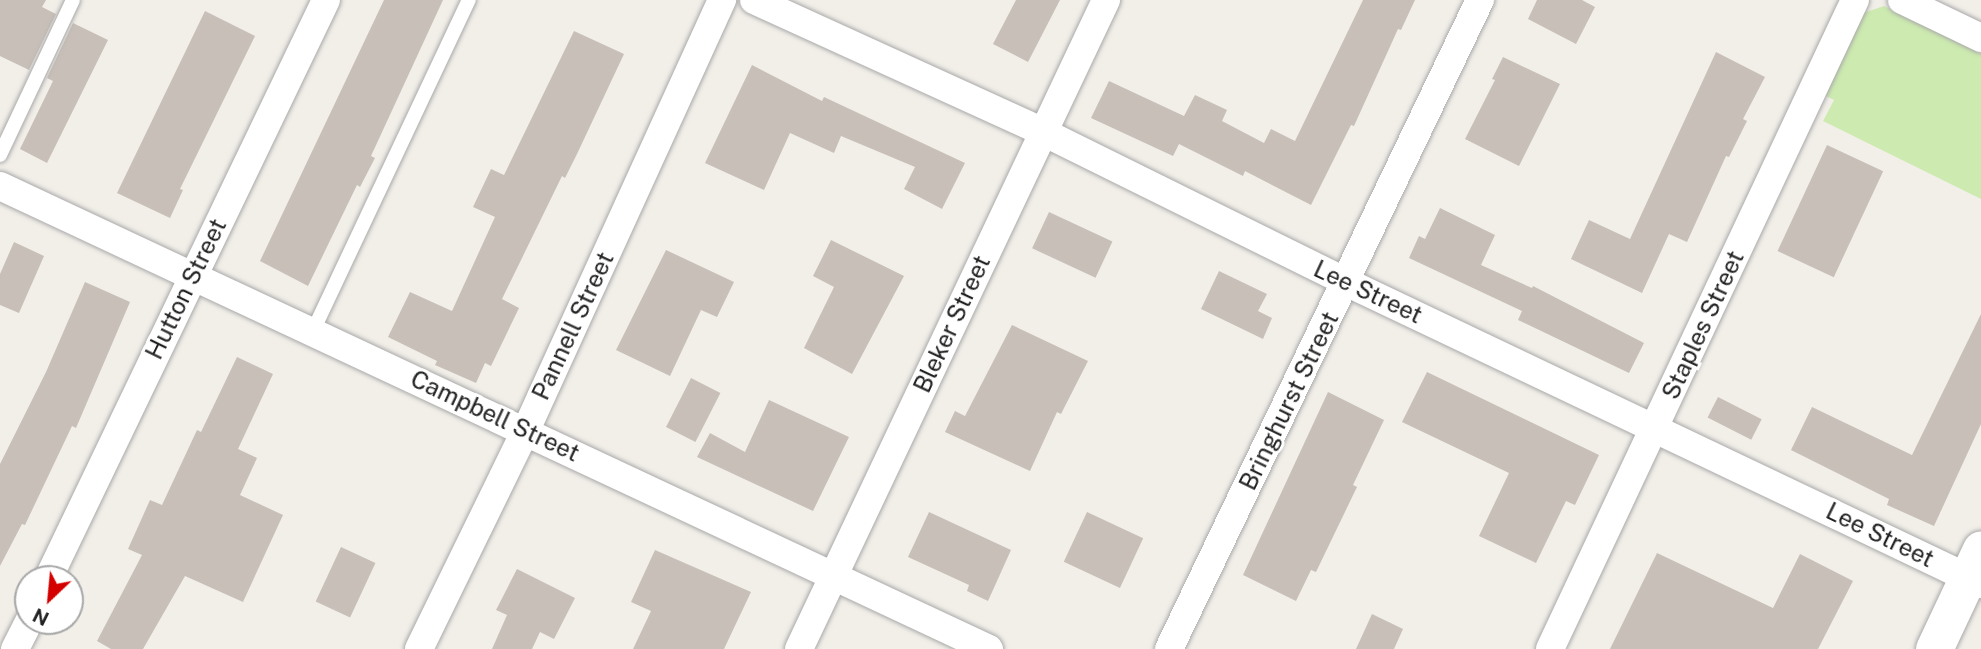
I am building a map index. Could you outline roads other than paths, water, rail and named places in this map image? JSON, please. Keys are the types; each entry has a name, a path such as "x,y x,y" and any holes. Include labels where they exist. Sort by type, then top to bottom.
{"street":[{"name":"Hutton Street","path":"55,565 326,0"},
{"name":"Pannell Street","path":"419,649 526,430 722,0"},
{"name":"Lee Street","path":"754,0 1043,132 1346,282 1655,426 1977,570"},
{"name":"Bleker Street","path":"799,649 1106,0"},
{"name":"Bringhurst Street","path":"1168,649 1480,0"},
{"name":"Staples Street","path":"1550,649 1855,0"},
{"path":"1902,0 1981,38"},
{"name":"Campbell Street","path":"0,186 989,649"},
{"path":"1934,649 1977,570"}],"lane":[{"path":"0,155 73,0"},
{"path":"313,331 469,0"}]}
